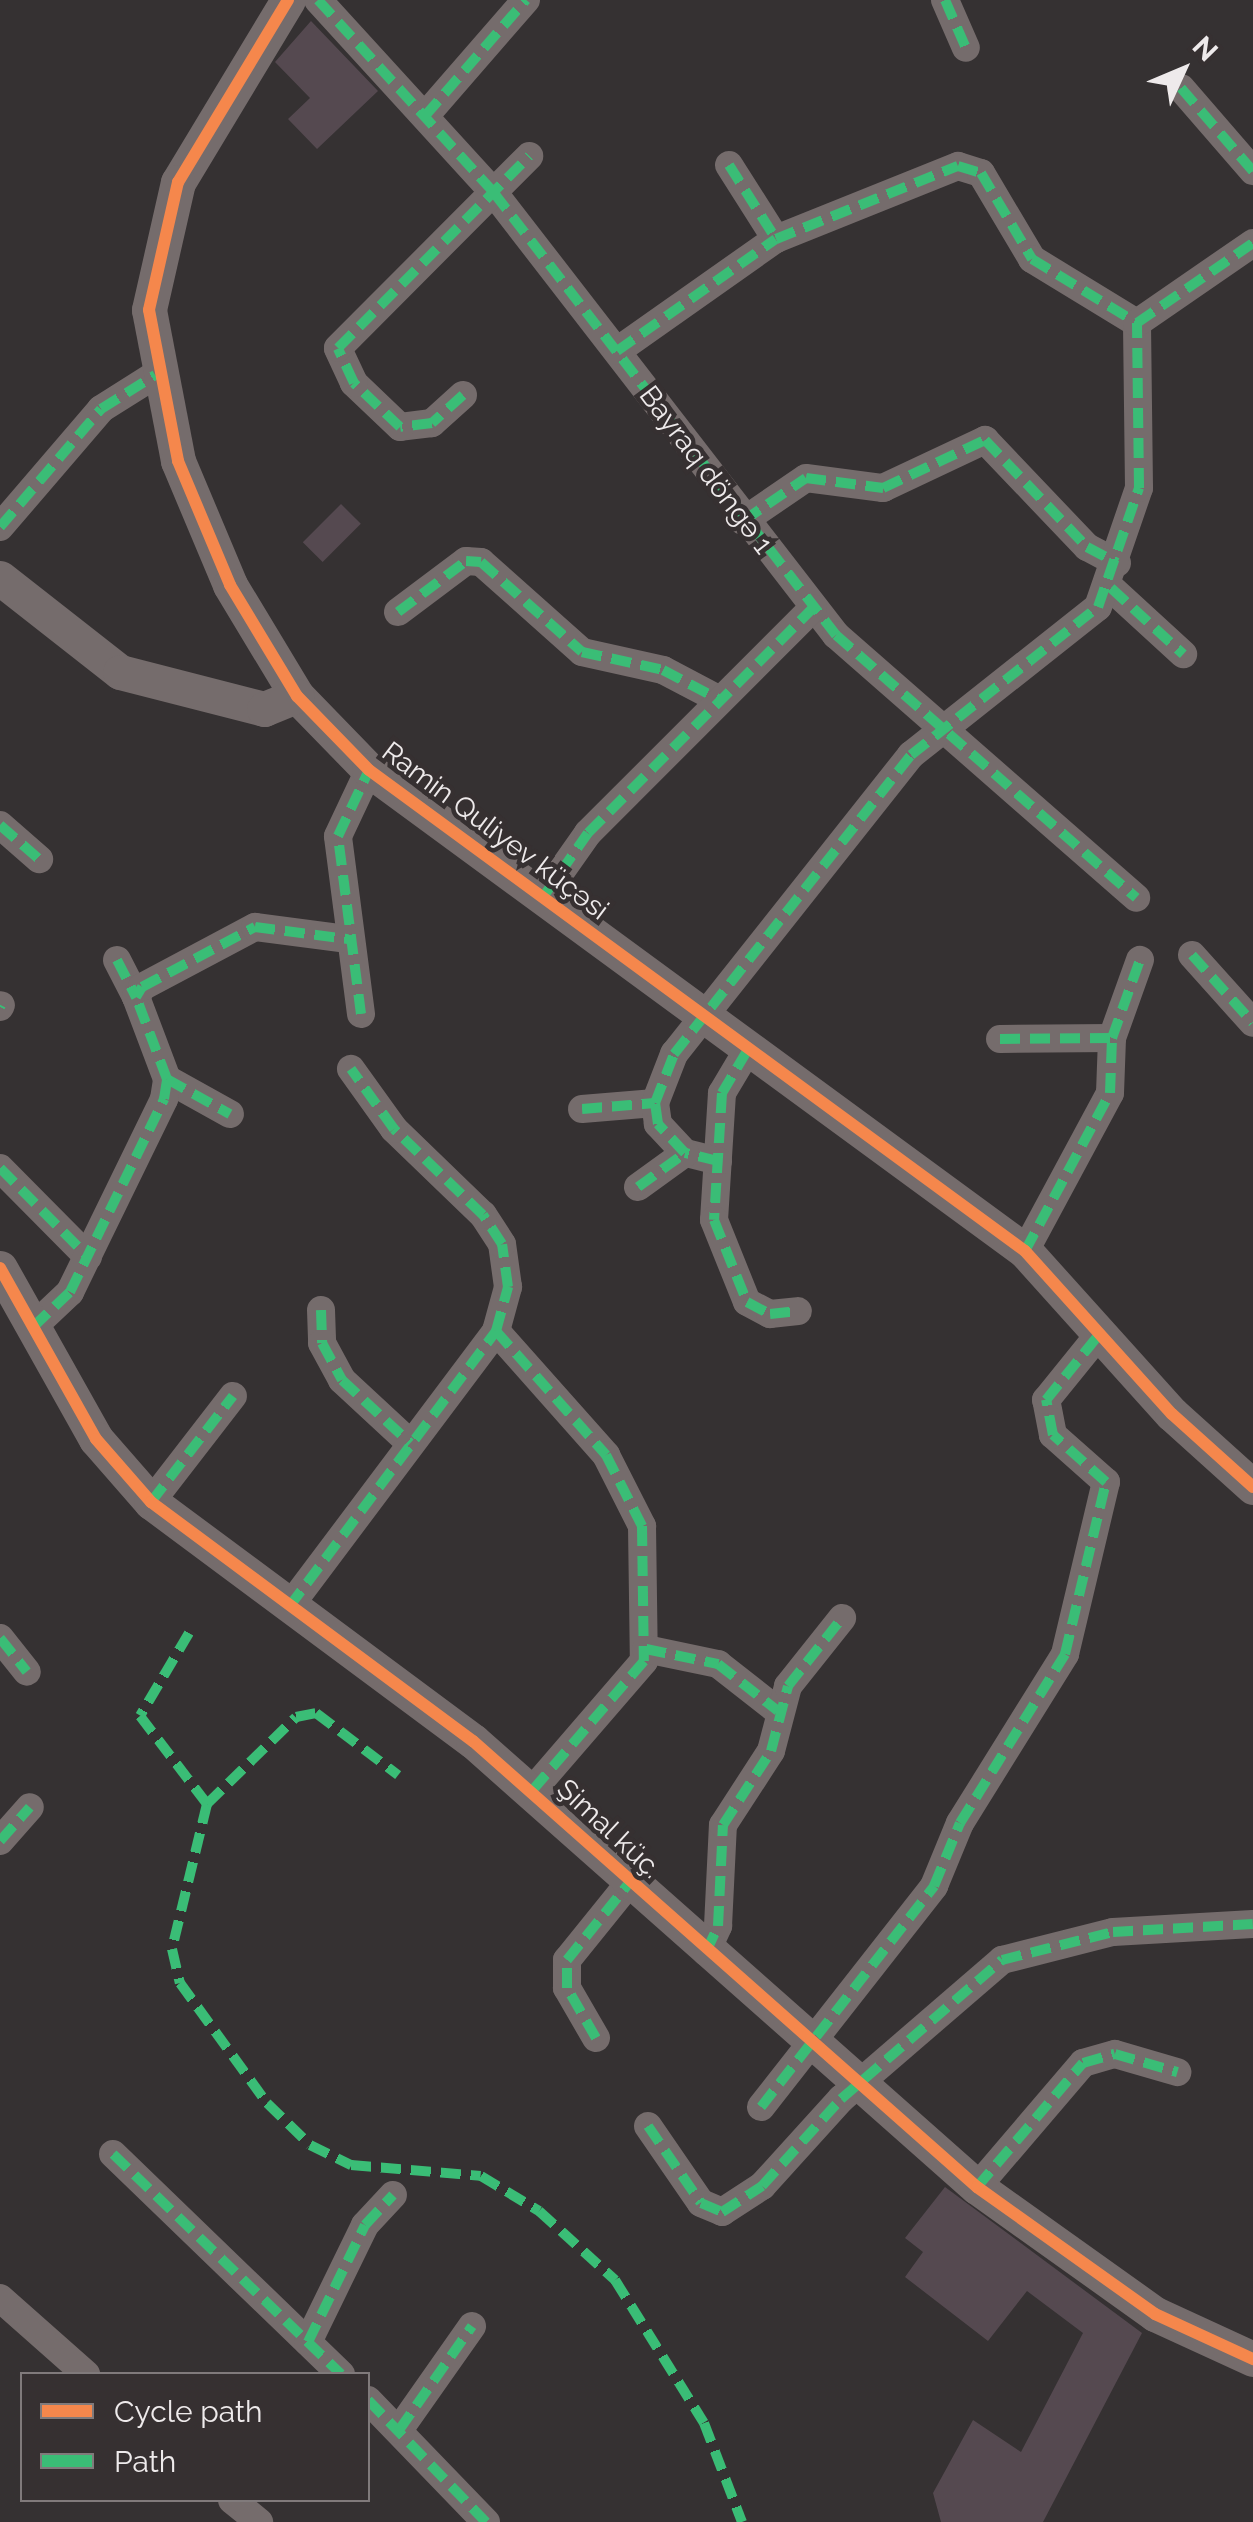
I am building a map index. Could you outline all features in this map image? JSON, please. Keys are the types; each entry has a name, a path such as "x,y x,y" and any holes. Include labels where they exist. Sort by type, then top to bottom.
{"street":[{"path":"425,116 526,0"},
{"path":"944,0 966,48"},
{"name":"Bayraq döngə 1","path":"313,1 494,193 743,521 814,608 938,729 1136,898"},
{"name":"Ramin Quliyev küçəsi","path":"313,1 166,215 150,275 156,375 212,548 297,696 369,770 746,1051 1025,1251 1253,1487"},
{"path":"1182,88 1253,172"},
{"path":"464,394 432,423 400,427 354,383 338,348 529,156"},
{"path":"729,165 776,239"},
{"path":"617,352 776,239 969,166 1032,259 1137,324"},
{"path":"1137,324 1253,242"},
{"path":"718,1162 685,1153 658,1124 655,1102 701,1017 938,729 1076,627 1114,575 1139,488 1137,324"},
{"path":"0,527 102,409 156,375"},
{"path":"743,521 806,478 883,488 985,440 1114,575 1183,654"},
{"path":"398,612 466,561 481,562 582,652 664,670 718,699"},
{"path":"0,578 120,672 264,709 297,696"},
{"path":"543,897 588,833 718,699 814,608"},
{"path":"361,1014 348,938 338,836 369,770"},
{"path":"0,824 38,859"},
{"path":"136,996 157,976 255,927 348,938"},
{"path":"1192,956 1253,1023"},
{"path":"117,960 136,996 167,1079 230,1114"},
{"path":"1025,1251 1110,1094 1112,1038 1140,960"},
{"path":"1000,1039 1112,1038"},
{"path":"746,1051 722,1093 714,1220 735,1284 756,1311 798,1311"},
{"path":"289,1607 364,1520 410,1444 496,1331 508,1287 502,1244 351,1069"},
{"path":"33,1327 56,1309 88,1256 167,1079"},
{"path":"582,1109 655,1102"},
{"path":"638,1187 685,1153"},
{"path":"0,1168 88,1256"},
{"name":"Şimal küç.","path":"1,1273 96,1439 151,1502 532,1792 811,2048 977,2187 1125,2296 1253,2359"},
{"path":"321,1310 322,1343 342,1380 410,1444"},
{"path":"496,1331 606,1456 636,1505 646,1648 634,1676 532,1792"},
{"path":"761,2107 811,2048 934,1886 960,1823 1066,1654 1106,1482 1053,1435 1046,1400 1101,1332"},
{"path":"151,1502 232,1396"},
{"path":"706,1952 718,1926 723,1825 771,1751 778,1711 842,1618"},
{"path":"0,1638 27,1672"},
{"path":"646,1648 718,1664 778,1711"},
{"path":"0,1841 30,1808"},
{"path":"596,2038 566,1988 567,1960 630,1882"},
{"path":"648,2126 701,2204 722,2212 762,2186 860,2089 1002,1960 1112,1932 1253,1924"},
{"path":"977,2187 1083,2063 1115,2054 1177,2072"},
{"path":"112,2154 339,2372"},
{"path":"308,2342 364,2225 393,2194"},
{"path":"0,2298 84,2372"},
{"path":"399,2430 472,2326"},
{"path":"370,2402 486,2522"},
{"path":"234,2502 259,2522"}],"building":[{"path":"311,21 378,91 317,149 288,119 310,98 275,62"},
{"path":"341,504 361,524 323,562 303,542"},
{"path":"945,2187 1142,2333 1043,2522 941,2522 933,2493 973,2420 1021,2452 1083,2333 1027,2291 988,2341 905,2277 923,2252 905,2238"}],"marked path":[{"path":"318,0 494,193 836,635 1136,898"},
{"path":"425,116 526,0"},
{"path":"945,0 966,48"},
{"path":"1181,88 1253,171"},
{"path":"463,395 432,423 400,427 354,383 338,348 529,156"},
{"path":"729,165 776,239"},
{"path":"617,351 776,239 958,166 981,173 1032,259 1137,323"},
{"path":"718,1161 685,1153 658,1124 655,1103 674,1054 911,755 1098,607 1139,488 1137,323 1253,243"},
{"path":"0,527 101,409 155,375"},
{"path":"743,521 806,478 883,488 985,440 1087,547 1117,563"},
{"path":"398,612 466,561 481,562 582,652 663,670 718,699"},
{"path":"1111,588 1183,654"},
{"path":"543,897 588,833 813,608"},
{"path":"361,1014 338,836 369,770"},
{"path":"0,825 39,859"},
{"path":"33,1327 70,1292 164,1099 167,1079 136,997 142,987 255,927 348,939"},
{"path":"1192,955 1253,1023"},
{"path":"117,960 136,997"},
{"path":"1025,1251 1110,1093 1112,1038 1140,960"},
{"path":"1000,1039 1112,1038"},
{"path":"747,1051 722,1093 714,1220 747,1302 770,1314 798,1311"},
{"path":"289,1607 496,1331 508,1287 502,1244 483,1215 394,1129 351,1069"},
{"path":"167,1079 230,1114"},
{"path":"582,1109 655,1103"},
{"path":"638,1187 685,1153"},
{"path":"0,1168 88,1257"},
{"path":"321,1310 322,1343 342,1380 410,1443"},
{"path":"496,1331 606,1455 642,1526 644,1661 531,1792"},
{"path":"761,2107 934,1886 960,1823 1065,1654 1106,1482 1053,1435 1046,1400 1101,1332"},
{"path":"151,1502 233,1396"},
{"path":"706,1952 718,1926 723,1825 771,1751 788,1686 842,1618"},
{"path":"189,1633 140,1716 207,1804 172,1949 180,1983 267,2103 310,2145 351,2165 481,2176 539,2211 615,2280 704,2423 742,2522"},
{"path":"0,1638 27,1672"},
{"path":"646,1649 718,1664 778,1711"},
{"path":"207,1804 296,1717 316,1713 398,1775"},
{"path":"0,1841 30,1807"},
{"path":"596,2038 567,1988 567,1960 630,1882"},
{"path":"648,2126 701,2203 722,2212 762,2186 841,2099 1002,1960 1113,1932 1253,1924"},
{"path":"977,2187 1083,2063 1115,2054 1177,2072"},
{"path":"113,2154 339,2372"},
{"path":"308,2342 365,2225 393,2195"},
{"path":"399,2430 472,2326"},
{"path":"370,2402 486,2522"}],"cycle path":[{"path":"288,0 178,182 149,310 178,461 230,585 297,696 369,770 1025,1251 1172,1414 1253,1487"},
{"path":"0,1268 96,1439 151,1502 473,1741 977,2187 1155,2314 1253,2359"}]}
